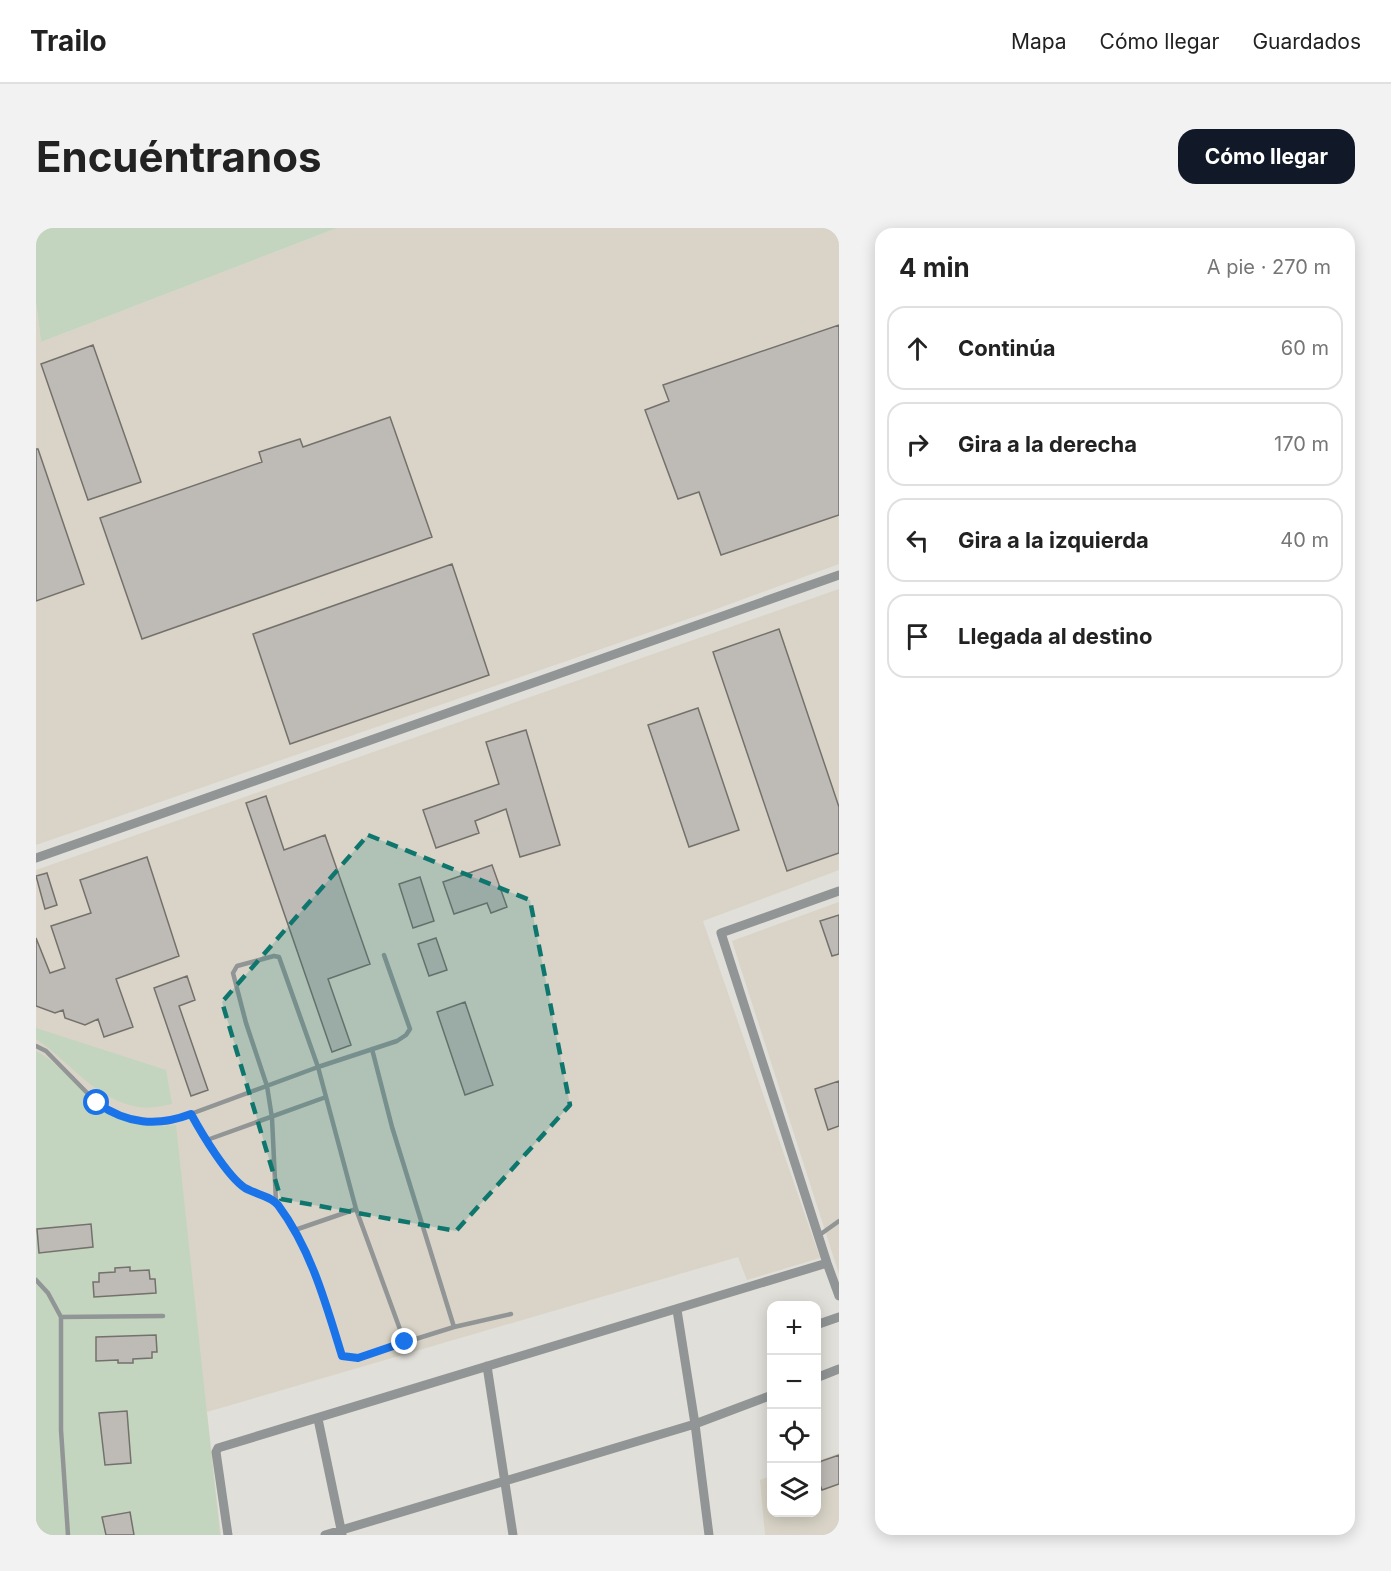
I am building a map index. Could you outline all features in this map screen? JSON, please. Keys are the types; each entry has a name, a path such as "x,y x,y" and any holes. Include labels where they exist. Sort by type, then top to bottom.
{"street":[{"path":"36,858 839,575"},
{"path":"839,891 721,933 839,1296"},
{"path":"228,1535 216,1452 218,1448 827,1263"},
{"path":"677,1310 709,1535"},
{"path":"821,1323 839,1317"},
{"path":"487,1366 513,1535"},
{"path":"821,1376 839,1369"},
{"path":"325,1535 341,1533 504,1480 695,1424 767,1397"},
{"path":"318,1419 341,1533"}],"lane":[{"path":"36,1046 46,1051 97,1103 118,1115 159,1123 191,1114 318,1067 397,1041 406,1035 410,1029 384,955"},
{"path":"276,1202 272,1118 267,1086 246,1023 233,973 237,966 274,956 279,957 318,1067 356,1209 405,1342"},
{"path":"372,1049 392,1127 454,1327"},
{"path":"207,1140 326,1097"},
{"path":"191,1114 207,1140 244,1188 276,1202 296,1230 324,1297 342,1356 358,1358 454,1327 511,1314"},
{"path":"296,1230 356,1209"},
{"path":"818,1236 839,1221"},
{"path":"36,1280 48,1293 61,1317 61,1430 68,1535"},
{"path":"61,1317 163,1316"},
{"path":"834,1535 839,1533"}],"highlighted area":[{"path":"368,835 530,900 570,1105 456,1231 281,1199 222,1002"}],"shaded area":[{"path":"337,228 839,228 839,564 711,611 36,845 36,302 41,342"},
{"path":"839,589 839,870 703,921 820,1258 747,1280 738,1257 207,1412 221,1535 36,1535 36,870"},
{"path":"839,902 839,1274 732,941"},
{"path":"839,1453 839,1535 765,1535 760,1480 767,1477 767,1517 821,1517 821,1460"}],"green space":[{"path":"36,228 337,228 41,342 36,302"},
{"path":"36,1028 166,1070 172,1104 143,1108 110,1097 84,1079 36,1039"},
{"path":"36,1051 55,1064 92,1100 114,1115 137,1123 176,1125 220,1535 36,1535"}],"building":[{"path":"839,325 839,515 721,555 699,492 678,499 645,410 669,401 663,385"},
{"path":"93,345 141,482 88,500 41,364"},
{"path":"390,417 432,537 142,639 100,518 262,462 259,452 300,439 303,447"},
{"path":"36,449 38,449 84,584 36,601"},
{"path":"452,564 489,675 290,744 253,634"},
{"path":"779,629 839,807 839,853 787,871 713,652"},
{"path":"698,708 739,830 689,847 648,725"},
{"path":"526,730 560,845 520,857 506,809 475,821 479,833 436,848 423,810 499,784 486,742"},
{"path":"266,796 284,850 325,835 370,964 328,979 351,1045 332,1052 246,803"},
{"path":"147,857 179,956 116,979 133,1027 104,1037 98,1019 85,1025 65,1018 63,1010 55,1013 36,1006 36,938 50,973 65,968 51,926 91,913 80,880"},
{"path":"492,865 507,907 491,913 487,903 454,914 443,882"},
{"path":"47,873 57,905 45,909 36,876"},
{"path":"420,877 434,921 413,928 399,884"},
{"path":"839,915 839,954 832,956 820,921"},
{"path":"436,938 447,970 429,976 418,944"},
{"path":"187,976 195,1000 179,1006 208,1090 191,1096 154,988"},
{"path":"465,1002 493,1085 465,1095 437,1012"},
{"path":"839,1081 839,1126 828,1130 815,1089"},
{"path":"91,1224 93,1247 39,1253 37,1229"},
{"path":"130,1267 130,1271 149,1270 150,1279 155,1279 156,1293 94,1297 93,1282 99,1282 99,1273 115,1272 115,1268"},
{"path":"156,1335 157,1352 152,1352 152,1358 133,1359 133,1363 118,1363 118,1360 96,1361 96,1337"},
{"path":"127,1411 131,1463 105,1465 99,1413"},
{"path":"839,1455 839,1484 822,1490 821,1461"},
{"path":"130,1512 134,1535 106,1535 102,1517"}],"route":[{"path":"97,1103 118,1115 140,1121 169,1122 191,1114 216,1153 244,1188 276,1202 296,1230 324,1297 342,1356 358,1358 405,1342"}]}
